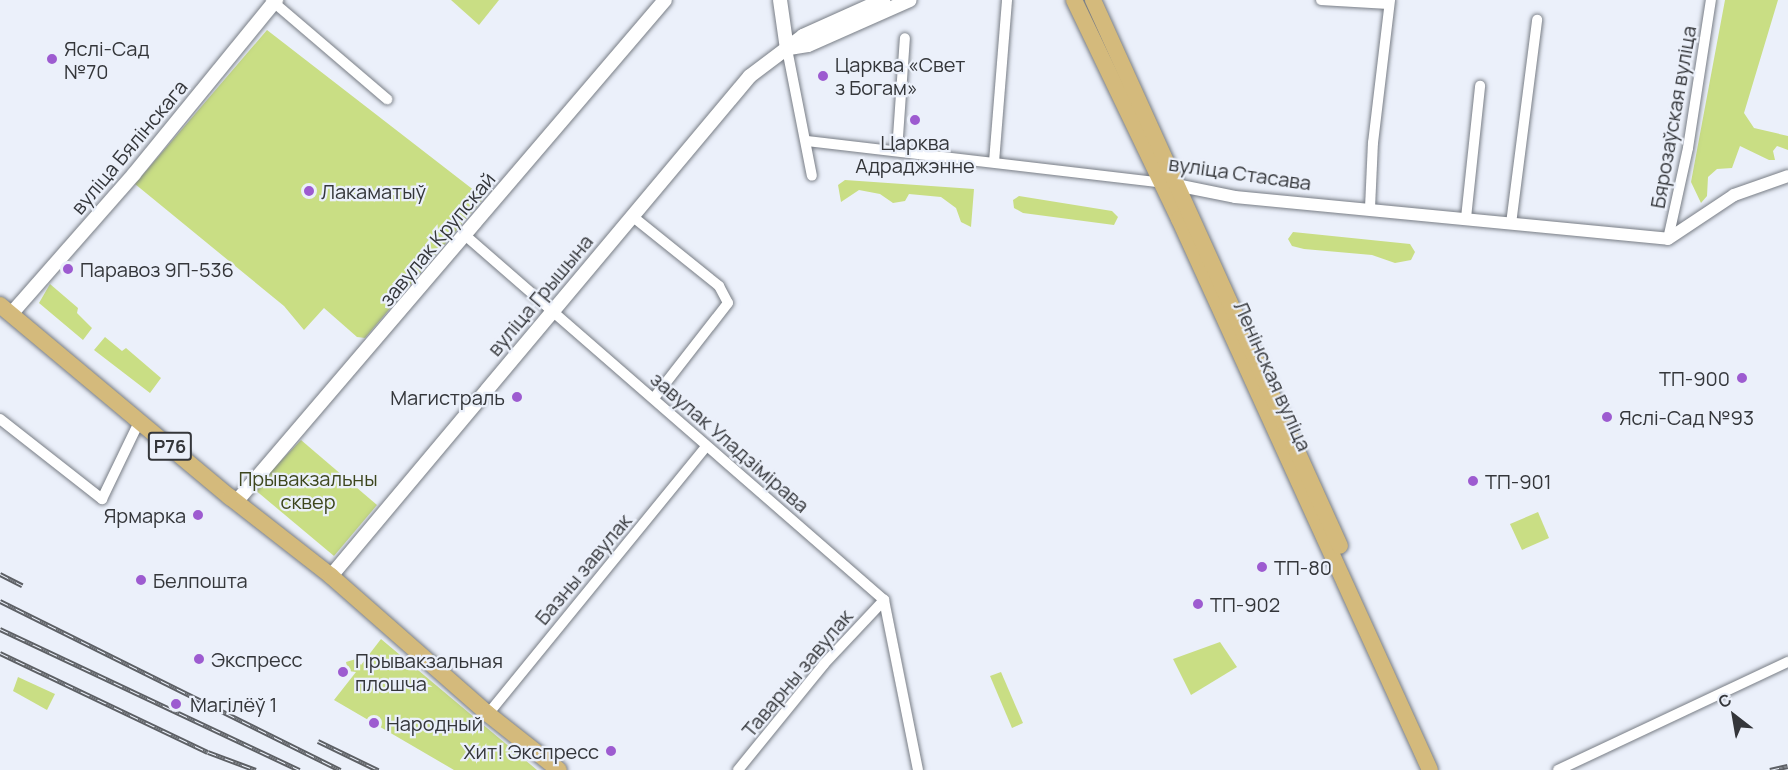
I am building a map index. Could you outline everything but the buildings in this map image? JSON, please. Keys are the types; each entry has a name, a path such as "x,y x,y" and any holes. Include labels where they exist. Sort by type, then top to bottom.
{"main road":[{"name":"завулак Крупскай","path":"236,502 466,236 665,0"},
{"path":"780,0 787,48"},
{"name":"вуліца Грышына","path":"331,576 750,76 803,36 883,0"},
{"name":"вуліца Грышына","path":"787,48 808,45 910,0"},
{"name":"Ленінская вуліца","path":"1074,0 1169,184"},
{"name":"Ленінская вуліца","path":"1093,0 1169,184 1388,666 1430,770"},
{"name":"вуліца Бялінскага","path":"5,310 134,174 273,1"},
{"name":"Р76","path":"5,310 236,502 331,576 488,714 559,770"},
{"name":"Ленінская вуліца","path":"1388,666 1441,770"}],"street":[{"path":"994,162 1007,0"},
{"path":"1321,0 1389,2 1370,208"},
{"name":"Бярозаўская вуліца","path":"1668,239 1688,148 1711,0"},
{"name":"вуліца Бялінскага","path":"273,1 387,99"},
{"path":"1511,224 1537,20"},
{"path":"897,151 904,38"},
{"path":"787,48 807,141 812,176"},
{"path":"1466,218 1480,86"},
{"name":"вуліца Стасава","path":"807,141 1169,184 1235,197 1370,208 1668,239"},
{"path":"1668,239 1734,195 1788,176"},
{"path":"632,216 719,286 728,303 654,398"},
{"name":"завулак Уладзімірава","path":"466,236 884,600"},
{"path":"0,419 102,499 140,420"},
{"name":"Базны завулак","path":"488,714 706,447"},
{"path":"884,600 918,770"},
{"name":"Таварны завулак","path":"738,770 824,664 884,600"},
{"path":"1558,770 1788,662"}],"green space":[{"path":"451,0 499,0 479,25"},
{"path":"1725,0 1778,0 1744,113 1754,128 1788,136 1788,150 1777,146 1773,151 1775,160 1769,160 1740,146 1732,168 1717,169 1708,177 1707,196 1701,203 1691,182"},
{"name":"Лакаматыў","path":"267,30 484,198 365,338 357,337 324,308 304,330 284,306 135,184"},
{"path":"845,180 974,189 971,227 961,222 956,208 941,197 909,194 905,201 893,203 880,194 859,190 841,202 838,185"},
{"path":"1019,196 1112,211 1118,217 1114,225 1023,213 1014,208 1013,200"},
{"path":"1293,232 1410,244 1415,252 1411,260 1395,263 1372,255 1304,249 1292,246 1288,239"},
{"path":"50,284 78,308 77,313 92,328 83,340 39,303"},
{"path":"105,337 122,351 126,348 161,378 150,393 94,350"},
{"name":"Прывакзальны сквер","path":"301,440 377,505 334,556 254,489"},
{"path":"1538,512 1549,538 1522,550 1510,524"},
{"path":"381,639 537,770 454,770 334,700 356,672 348,671 346,662 356,659 361,665"},
{"path":"1220,642 1237,667 1191,695 1173,659"},
{"path":"1001,672 1023,723 1012,728 990,676"},
{"path":"18,677 55,694 47,710 13,691"}],"railway":[{"path":"0,574 22,585"},
{"path":"0,601 340,770"},
{"path":"0,629 299,770"},
{"path":"0,653 208,752 256,770"},
{"path":"318,741 378,770"},
{"path":"1770,770 1788,766"}],"place":[{"name":"Яслі-Сад №70","path":"52,59"},
{"name":"Царква «Свет з Богам»","path":"823,76"},
{"name":"Царква Адраджэнне","path":"915,120"},
{"name":"Лакаматыў","path":"309,191"},
{"name":"Паравоз 9П-536","path":"68,269"},
{"name":"ТП-900","path":"1742,378"},
{"name":"Магистраль","path":"517,397"},
{"name":"Яслі-Сад №93","path":"1607,417"},
{"name":"ТП-901","path":"1473,481"},
{"name":"Ярмарка","path":"198,515"},
{"name":"ТП-80","path":"1262,567"},
{"name":"Белпошта","path":"141,580"},
{"name":"ТП-902","path":"1198,604"},
{"name":"Экспресс","path":"199,659"},
{"name":"Прывакзальная плошча","path":"343,672"},
{"name":"Магілёў 1","path":"176,704"},
{"name":"Народный","path":"374,723"},
{"name":"Хит! Экспресс","path":"611,751"}]}
